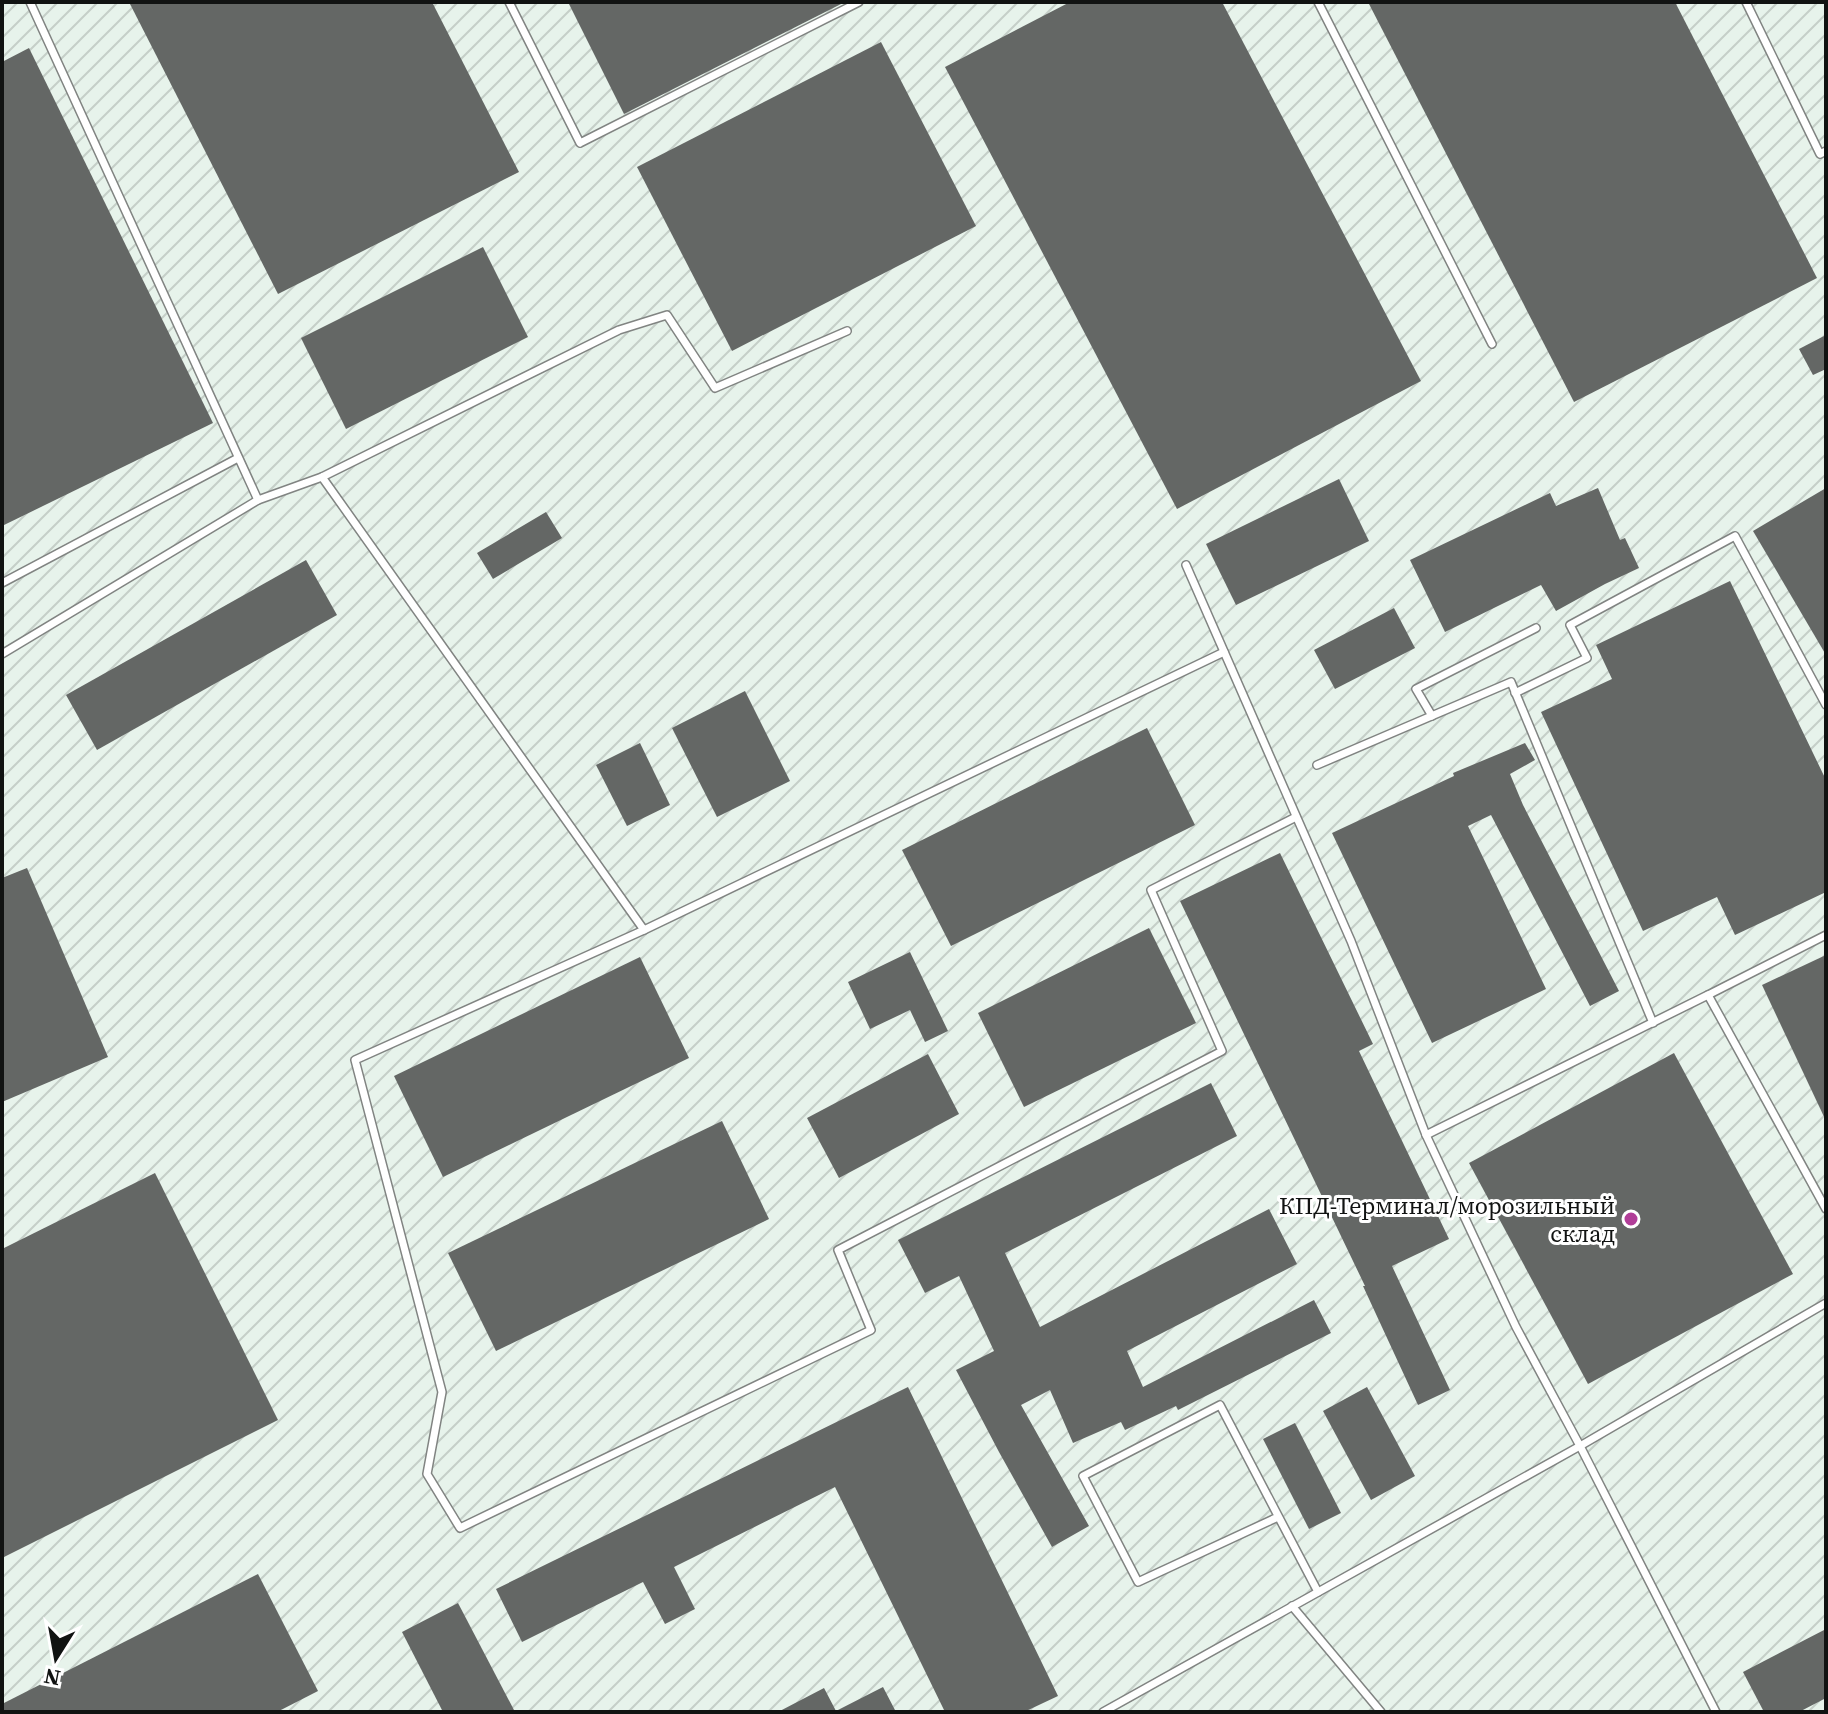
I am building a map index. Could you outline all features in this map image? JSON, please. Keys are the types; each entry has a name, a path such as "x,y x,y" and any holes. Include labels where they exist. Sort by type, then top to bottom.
{"lane":[{"path":"30,2 258,500"},
{"path":"509,2 580,143 859,2"},
{"path":"1318,2 1492,344"},
{"path":"1746,2 1820,154 1826,151"},
{"path":"2,654 258,500 322,477 619,330 667,315 715,388 847,331"},
{"path":"2,583 238,458"},
{"path":"322,477 644,930"},
{"path":"1515,693 1587,658 1570,625 1735,536 1826,705"},
{"path":"1186,565 1351,941 1426,1135 1516,1327 1716,1712"},
{"path":"1432,716 1416,689 1536,628"},
{"path":"1224,652 644,930 355,1060 442,1392 427,1474 460,1528 871,1330 838,1250 1222,1051 1151,890 1296,817"},
{"path":"1317,765 1511,682 1653,1023"},
{"path":"1426,1135 1826,935"},
{"path":"1708,995 1826,1209"},
{"path":"1103,1712 1580,1446 1826,1303"},
{"path":"1278,1517 1138,1582 1083,1476 1220,1405 1318,1592"},
{"path":"1292,1606 1381,1712"}],"shaded area":[{"path":"2,2 1826,2 1826,1712 2,1712"}],"building":[{"path":"129,2 432,2 519,172 278,294"},
{"path":"568,2 845,2 624,114"},
{"path":"1070,2 1222,2 1421,381 1177,509 945,67"},
{"path":"1368,2 1675,2 1817,278 1574,402"},
{"path":"881,42 976,226 732,351 637,167"},
{"path":"29,48 213,423 2,526 2,62"},
{"path":"483,247 528,337 346,429 301,338"},
{"path":"1826,335 1826,369 1813,375 1799,349"},
{"path":"1339,479 1369,541 1236,605 1206,544"},
{"path":"1598,488 1620,540 1625,538 1639,568 1556,611 1541,585 1445,632 1410,560 1550,493 1556,506"},
{"path":"1826,488 1826,655 1753,531"},
{"path":"546,512 562,538 493,579 477,553"},
{"path":"306,560 337,615 97,750 66,695"},
{"path":"1730,581 1826,780 1826,892 1735,935 1717,897 1643,931 1541,712 1612,679 1596,645"},
{"path":"1394,608 1415,648 1335,689 1314,650"},
{"path":"745,691 790,781 717,817 672,728"},
{"path":"1147,728 1195,825 951,946 902,850"},
{"path":"640,743 670,805 627,826 596,765"},
{"path":"1525,743 1535,760 1510,774 1619,991 1590,1006 1491,815 1468,826 1546,989 1432,1043 1332,833 1454,776 1453,773"},
{"path":"1280,853 1373,1044 1359,1051 1449,1239 1392,1266 1450,1390 1418,1405 1365,1286 1180,901"},
{"path":"27,868 108,1057 2,1102 2,878"},
{"path":"1149,928 1196,1023 1024,1107 978,1013"},
{"path":"910,952 948,1031 925,1042 910,1010 870,1029 848,982"},
{"path":"1826,955 1826,1121 1762,985"},
{"path":"640,957 689,1058 443,1177 394,1076"},
{"name":"КПД-Терминал/морозильный склад","path":"1674,1053 1793,1274 1588,1384 1469,1163"},
{"path":"928,1054 959,1114 839,1178 807,1118"},
{"path":"1211,1083 1237,1136 1005,1253 1040,1327 1269,1209 1297,1264 1127,1351 1143,1387 1314,1300 1331,1333 1178,1410 1176,1406 1125,1430 1121,1422 1073,1443 1050,1390 1021,1405 1089,1526 1052,1547 956,1370 994,1351 959,1276 925,1293 898,1240"},
{"path":"722,1121 769,1219 496,1351 448,1253"},
{"path":"155,1173 278,1420 2,1558 2,1249"},
{"path":"908,1387 1058,1696 1024,1712 945,1712 835,1487 674,1567 695,1609 665,1624 643,1582 522,1642 496,1589"},
{"path":"1367,1387 1415,1476 1371,1500 1323,1411"},
{"path":"1295,1423 1341,1513 1309,1529 1263,1439"},
{"path":"258,1574 318,1691 277,1712 2,1712 2,1704"},
{"path":"458,1603 515,1712 443,1712 402,1632"},
{"path":"1826,1629 1826,1698 1799,1712 1764,1712 1743,1672"},
{"path":"883,1687 896,1712 778,1712 824,1688 836,1711"}],"place":[{"name":"КПД-Терминал/морозильный склад","path":"1631,1219"}]}
